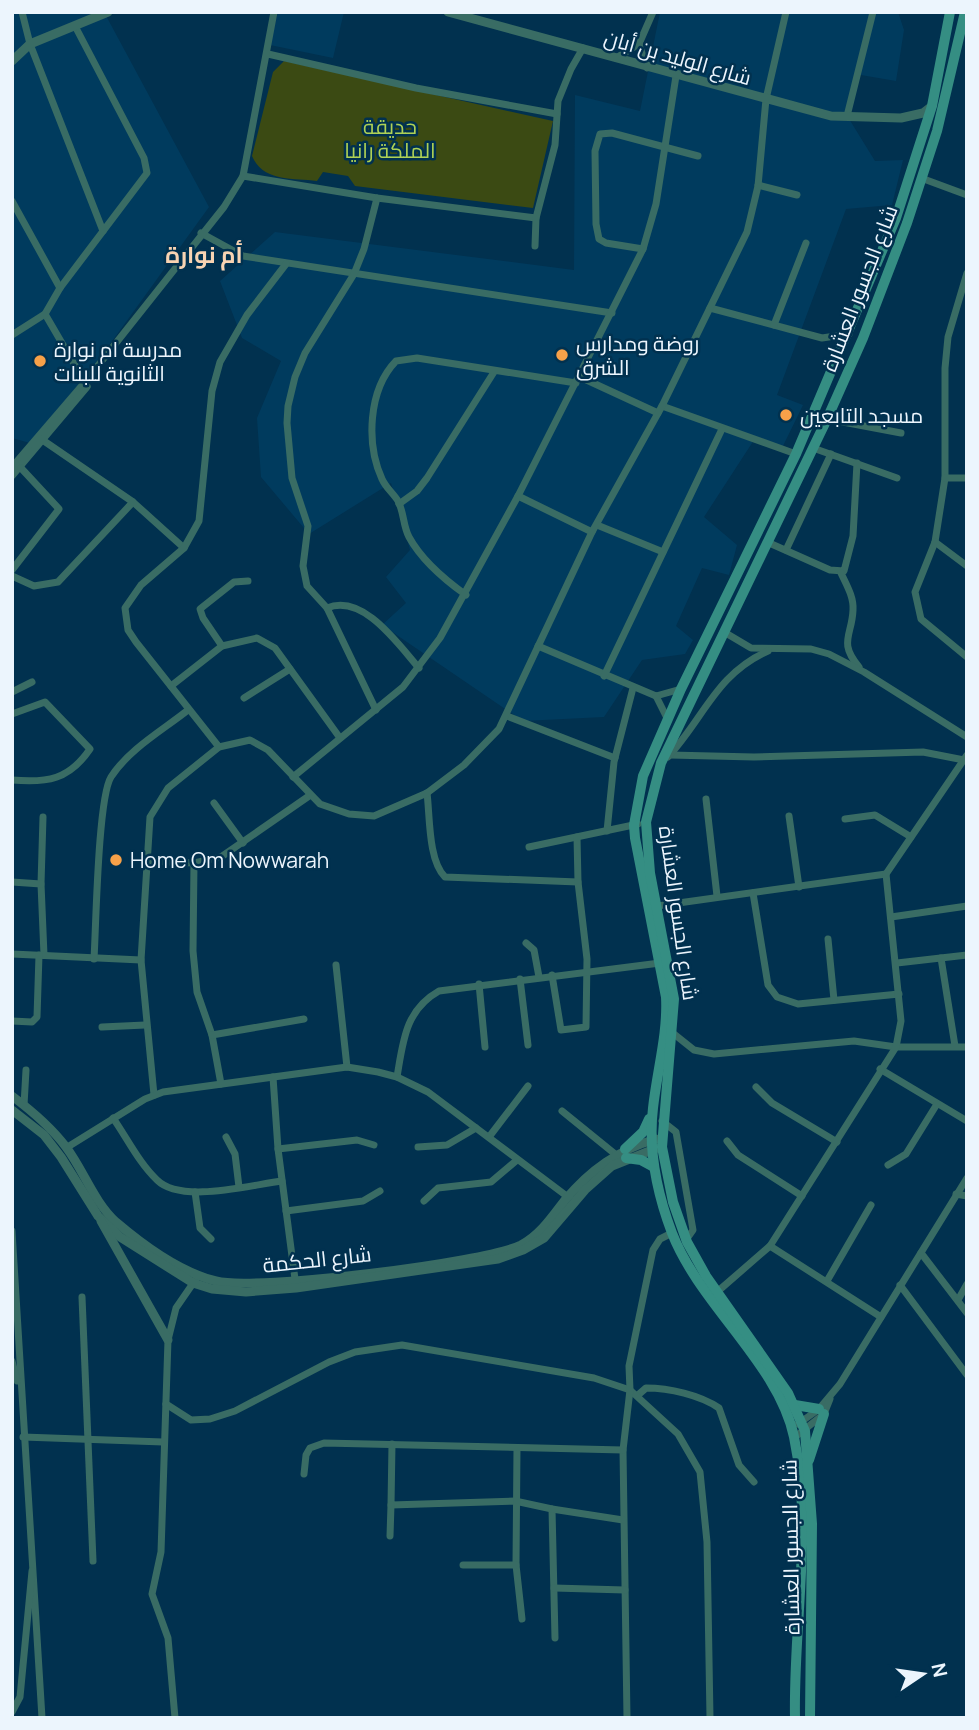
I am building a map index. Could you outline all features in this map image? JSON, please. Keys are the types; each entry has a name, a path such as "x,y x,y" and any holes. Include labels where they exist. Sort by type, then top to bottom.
{"main road":[{"name":"شارع الجسور العشارة","path":"810,1718 812,1524 809,1460 798,1429 775,1389 704,1291 673,1233 654,1167 674,1034 673,985 640,824 666,759 724,632 827,419 902,221 932,106 950,12"},
{"name":"شارع الجسور العشارة","path":"795,1718 801,1544 795,1405 717,1292 686,1240 657,1144 653,1110 667,1010 640,824 643,776 681,689 796,454 921,178 942,115 965,12"},
{"path":"653,1110 643,1132 622,1154 654,1167"},
{"path":"795,1405 821,1412 809,1460"}],"street":[{"path":"23,12 30,44 103,231"},
{"path":"12,61 30,44 108,12"},
{"path":"12,476 44,441 201,233 224,207 243,176 274,12"},
{"name":"شارع الوليد بن أبان","path":"448,12 483,17 647,68 831,116 901,118 923,113 932,106"},
{"path":"615,58 639,44 653,12"},
{"path":"154,1095 145,1025 141,960 150,817 158,799 219,747 241,740 256,743 268,750 309,796 339,812 367,817 384,813 427,793 481,750 508,716 538,646 595,528 660,410 747,232 758,185 766,99 786,12"},
{"path":"847,116 873,12"},
{"path":"12,335 45,314 60,288 143,182 147,163 75,26"},
{"path":"639,44 647,68"},
{"path":"535,246 536,218 555,145 556,114 564,83 583,48"},
{"path":"268,54 416,88 556,114"},
{"path":"293,777 403,687 419,668 466,595 643,249 653,222 676,76"},
{"path":"901,118 917,124 925,134"},
{"path":"643,249 614,246 599,239 596,224 596,141 600,134 612,132 698,156"},
{"path":"243,176 377,198 536,218"},
{"path":"921,178 967,195"},
{"path":"758,185 797,195"},
{"path":"376,710 327,608 312,594 304,576 308,526 288,457 288,406 305,353 354,274 365,249 377,198"},
{"path":"12,201 60,288"},
{"path":"201,233 243,256 612,313"},
{"path":"775,325 806,243"},
{"path":"219,747 128,630 125,608 141,585 184,548 202,510 212,391 220,362 247,315 286,264"},
{"path":"966,277 948,337 945,368 945,478 935,542 915,592 920,620 967,657"},
{"path":"958,303 967,310"},
{"path":"710,308 826,338 849,334"},
{"path":"45,314 86,384"},
{"path":"466,595 443,578 415,546 405,526 400,504 383,480 374,446 377,391 396,361 417,358 494,372 578,380 796,454"},
{"path":"400,504 417,491 427,478 494,372"},
{"path":"12,467 86,384"},
{"path":"827,419 901,433"},
{"path":"604,676 722,429"},
{"path":"44,441 133,502 184,548"},
{"path":"813,448 897,478"},
{"path":"786,550 831,454"},
{"path":"841,573 847,567 853,537 856,463"},
{"path":"12,570 59,509 21,468"},
{"path":"945,478 967,478"},
{"path":"518,496 595,528 663,552"},
{"path":"12,576 34,586 58,582 133,502"},
{"path":"767,542 841,573 853,602 846,638 848,650 864,671"},
{"path":"935,542 967,566"},
{"path":"222,646 200,609 234,582 248,581"},
{"path":"327,608 345,604 358,609 374,621 419,668"},
{"path":"724,632 751,648 811,649 829,654 864,671 967,737"},
{"path":"171,686 222,646 257,638 275,648 340,738"},
{"path":"538,646 656,696 681,689"},
{"path":"666,759 724,680 743,663 772,649"},
{"path":"244,698 290,669"},
{"path":"12,692 32,682"},
{"path":"607,831 615,758 633,688"},
{"path":"656,696 667,719"},
{"path":"12,714 45,702 90,749 55,780 41,783 12,780"},
{"path":"94,959 103,818 109,782 129,756 188,710"},
{"path":"508,716 615,758"},
{"path":"666,759 923,752 965,757 886,874 899,994 901,1032 896,1047 770,1246 717,1292"},
{"path":"427,793 434,850 445,877 578,883"},
{"path":"146,861 194,863 221,857 309,796"},
{"path":"706,799 717,896"},
{"path":"214,803 243,843"},
{"path":"845,819 874,815 911,837"},
{"path":"789,816 799,887"},
{"path":"12,1021 32,1022 37,1017 41,955 43,817"},
{"path":"529,847 640,824"},
{"path":"552,975 561,1029 575,1030 586,1027 589,1022 587,972 578,883 577,837"},
{"path":"194,863 197,992 212,1035 221,1084"},
{"path":"657,906 886,874"},
{"path":"12,882 41,884"},
{"path":"753,893 760,950 772,992 791,1003 899,994"},
{"path":"891,917 967,906"},
{"path":"828,939 834,1000"},
{"path":"526,943 534,950 540,977"},
{"path":"12,954 141,960"},
{"path":"897,963 967,955"},
{"path":"941,958 955,1046"},
{"path":"397,1077 405,1030 418,1006 439,990 660,963"},
{"path":"336,965 346,1067"},
{"path":"520,979 528,1045"},
{"path":"479,984 485,1047"},
{"path":"212,1035 304,1018"},
{"path":"102,1027 145,1025"},
{"path":"674,1034 694,1050 714,1054 854,1041 896,1047 967,1048"},
{"path":"66,1148 154,1095 346,1067 397,1077 428,1092 568,1197"},
{"path":"880,1069 967,1121"},
{"path":"24,1105 26,1070"},
{"path":"273,1077 278,1149 295,1279"},
{"path":"489,1137 528,1086"},
{"path":"756,1087 772,1103 837,1142"},
{"name":"شارع الحكمة","path":"12,1096 66,1148 111,1217 196,1279 233,1284 383,1270 502,1252 521,1245 540,1232 568,1197 622,1154 657,1144"},
{"path":"888,1165 906,1154 937,1104"},
{"name":"شارع الحكمة","path":"12,1110 44,1135 98,1216 120,1237 196,1279 231,1292 263,1291 451,1268 498,1259 523,1250 544,1238 593,1182 622,1154"},
{"path":"562,1111 622,1154"},
{"path":"113,1118 156,1179 173,1191 195,1192 282,1181"},
{"path":"662,1121 676,1132 693,1230 686,1240"},
{"path":"418,1147 447,1145 476,1128"},
{"path":"226,1137 235,1154 239,1187"},
{"path":"278,1149 357,1140 374,1145"},
{"path":"727,1141 738,1155 802,1196"},
{"path":"424,1201 438,1188 491,1182 517,1160"},
{"path":"798,1429 821,1412 967,1178"},
{"path":"286,1211 363,1201 380,1191"},
{"path":"195,1192 200,1228 211,1239"},
{"path":"956,1195 967,1196"},
{"path":"827,1281 871,1205"},
{"path":"98,1216 168,1340"},
{"path":"12,1231 42,1718"},
{"path":"627,1718 623,1450 630,1390 629,1366 653,1250 660,1240 673,1233"},
{"path":"770,1246 881,1317"},
{"path":"921,1253 967,1313"},
{"path":"175,1718 168,1638 152,1594 161,1552 168,1340 176,1308 196,1279"},
{"path":"958,1300 967,1284"},
{"path":"900,1285 967,1375"},
{"path":"82,1297 90,1438 93,1560"},
{"path":"166,1404 191,1420 210,1419 235,1411 329,1362 355,1352 402,1346 594,1378 630,1390 678,1434 700,1472 708,1542 710,1718"},
{"path":"12,1361 20,1392"},
{"path":"638,1395 646,1388 662,1390 704,1399 719,1408 739,1465 754,1482"},
{"path":"23,1437 163,1442"},
{"path":"304,1474 306,1455 316,1444 623,1450"},
{"path":"390,1536 392,1444"},
{"path":"517,1448 516,1566 522,1619"},
{"path":"391,1505 515,1501 623,1520"},
{"path":"552,1509 555,1638"},
{"path":"463,1565 516,1566"},
{"path":"12,1712 20,1697 29,1581 33,1567"},
{"path":"554,1588 625,1590"}],"shaded area":[{"path":"12,12 104,12 209,207 92,369 30,443 12,438"},
{"path":"278,12 344,12 333,58 270,45"},
{"path":"660,12 898,12 904,30 896,81 855,74 846,114 875,161 903,160 892,205 846,209 777,395 803,405 782,448 754,440 704,517 737,545 729,575 702,568 676,626 693,640 685,654 642,660 604,717 523,721 382,625 406,603 386,577 410,550 391,483 309,534 261,477 257,418 281,361 242,338 220,281 275,232 574,270 575,95 640,111"}],"green space":[{"name":"حديقة الملكة رانيا","path":"284,61 553,121 533,208 355,186 348,176 323,172 317,181 271,175 257,164 252,156 273,72"}],"place":[{"name":"روضة ومدارس الشرق","path":"562,355"},
{"name":"مدرسة ام نوارة الثانوية للبنات","path":"40,361"},
{"name":"مسجد التابعين","path":"786,415"},
{"name":"Home Om Nowwarah","path":"116,860"}],"district":[{"name":"أم نوارة","path":"204,254"}]}
